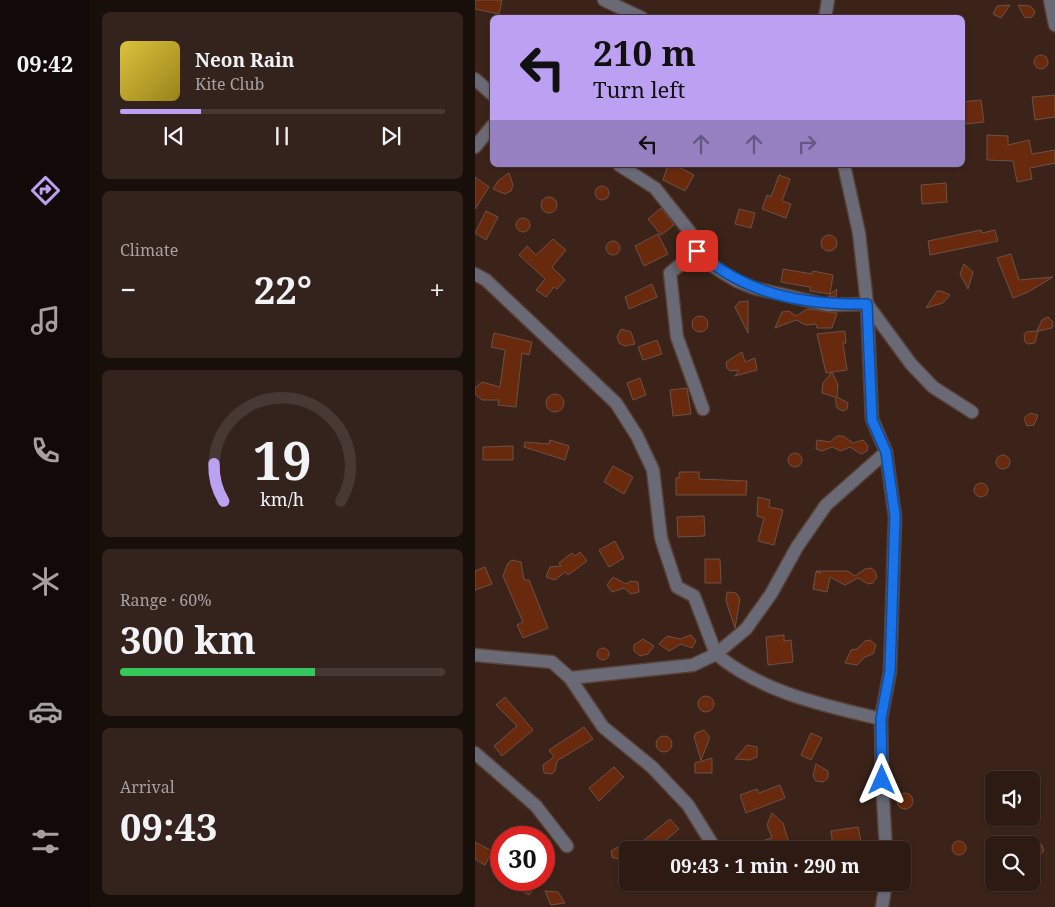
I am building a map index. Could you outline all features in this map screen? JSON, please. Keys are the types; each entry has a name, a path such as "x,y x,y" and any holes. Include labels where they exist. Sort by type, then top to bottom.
{"street":[{"path":"604,0 636,15"},
{"path":"826,15 828,0"},
{"path":"1050,0 1055,25"},
{"path":"475,79 490,93"},
{"path":"475,147 490,129"},
{"path":"622,167 655,188 690,232 697,251 714,266 754,288 827,304 867,304"},
{"path":"844,167 859,233 867,304 872,420 886,452 895,516 890,671 881,719 885,841"},
{"path":"697,251 670,273 677,337 703,409"},
{"path":"475,274 486,280 617,403 637,436 653,470 661,538 677,587 694,596 716,654 736,671 800,699 881,719"},
{"path":"867,304 911,364 933,387 972,412"},
{"path":"570,678 693,665 716,654 746,629 771,594 797,547 826,504 886,452"},
{"path":"475,655 552,662 570,678 603,727 651,767 688,805 710,841"},
{"path":"475,753 535,806 567,846"},
{"path":"882,907 885,891"}],"building":[{"path":"475,0 502,0 499,14 475,9"},
{"path":"1010,5 1001,18 993,14 997,6"},
{"path":"1018,5 1030,6 1035,11 1032,17 1025,18"},
{"path":"1041,55 1046,57 1048,62 1046,67 1041,69 1036,67 1034,62 1036,57"},
{"path":"1055,95 1055,117 1035,120 1032,97"},
{"path":"981,100 984,122 966,124 965,102"},
{"path":"987,135 1008,136 1008,145 1029,140 1032,154 1055,150 1055,163 1030,168 1032,179 1017,182 1013,161 987,160"},
{"path":"667,167 679,167 694,175 685,191 663,180"},
{"path":"509,173 513,185 511,191 505,194 493,189 498,181"},
{"path":"779,175 790,179 782,201 791,204 786,218 762,209 767,195 771,197"},
{"path":"475,177 489,187 475,209"},
{"path":"946,183 947,202 922,204 921,185"},
{"path":"602,186 607,188 609,193 607,198 602,200 597,198 595,193 597,188"},
{"path":"549,197 555,199 557,205 555,211 549,213 543,211 541,205 543,199"},
{"path":"661,208 674,225 661,235 648,219"},
{"path":"739,209 755,213 751,228 735,224"},
{"path":"486,211 498,217 486,240 475,233"},
{"path":"520,218 526,218 530,225 526,232 520,232 516,228 516,222"},
{"path":"981,230 982,233 995,230 998,241 930,255 928,241"},
{"path":"658,234 668,254 644,266 635,246"},
{"path":"829,235 835,237 837,243 835,249 829,251 823,249 821,243 823,237"},
{"path":"553,239 566,250 552,267 565,280 557,289 554,287 546,297 536,290 545,279 519,255 527,246 536,255"},
{"path":"610,241 616,241 620,248 616,255 610,255 606,251 606,245"},
{"path":"1011,254 1019,280 1053,277 1028,292 1013,298 997,258"},
{"path":"964,264 973,272 968,289 960,274"},
{"path":"783,269 812,274 813,271 833,275 830,294 810,291 810,287 781,282"},
{"path":"652,284 657,297 629,309 625,297"},
{"path":"837,289 836,297 828,297"},
{"path":"937,291 950,295 943,303 926,308"},
{"path":"748,301 748,333 735,307 739,302"},
{"path":"807,309 837,313 832,328 817,328 816,324 806,325 796,320 775,328 782,312 789,311 796,316"},
{"path":"700,316 708,324 700,332 692,324"},
{"path":"1048,317 1053,322 1052,328 1038,331 1035,343 1028,344 1025,342 1024,335 1026,332 1037,331 1042,320"},
{"path":"621,329 631,332 635,344 625,346 619,343 617,337"},
{"path":"845,331 846,343 843,343 847,370 826,373 817,334"},
{"path":"494,333 532,342 529,355 522,353 516,407 498,405 499,400 482,400 475,394 475,388 482,382 500,387 505,350 491,347"},
{"path":"657,340 662,354 643,360 638,347"},
{"path":"742,352 745,362 755,358 757,370 735,376 739,370 730,371 727,368 726,362"},
{"path":"832,372 838,385 837,397 848,403 847,409 843,411 837,408 835,397 822,393 823,383"},
{"path":"640,378 646,395 633,400 627,383"},
{"path":"687,388 691,414 673,416 670,390"},
{"path":"555,394 561,397 564,403 561,409 555,412 549,409 546,403 549,397"},
{"path":"1030,413 1038,415 1034,425 1027,426 1024,418"},
{"path":"837,436 843,436 853,443 863,440 868,446 867,451 861,454 850,447 841,451 832,447 822,451 816,449 817,440 830,442"},
{"path":"550,440 569,446 565,460 524,447 525,442 549,444"},
{"path":"513,446 513,460 483,460 483,447"},
{"path":"792,453 798,453 802,460 798,467 792,467 788,463 788,457"},
{"path":"1003,455 1008,457 1010,462 1008,467 1003,469 998,467 996,462 998,457"},
{"path":"613,466 633,477 624,494 604,482"},
{"path":"679,472 699,472 699,479 747,481 746,495 676,495 676,478 680,477"},
{"path":"981,483 986,485 988,490 986,495 981,497 976,495 974,490 976,485"},
{"path":"758,497 770,500 769,507 783,510 774,545 758,541 764,518 757,516"},
{"path":"704,516 705,536 678,537 677,517"},
{"path":"615,541 624,558 609,567 599,550"},
{"path":"580,552 587,561 568,575 565,572 555,580 546,577 550,567 561,566 559,563 572,553 575,556"},
{"path":"705,559 720,559 721,583 705,583"},
{"path":"512,560 521,562 524,580 529,580 548,628 523,638 517,625 523,622 503,576 508,563"},
{"path":"485,567 492,584 475,590 475,571"},
{"path":"871,568 875,571 877,577 873,583 868,584 858,578 845,585 830,577 827,592 813,589 816,572 821,573 816,571 848,571 855,576 865,569"},
{"path":"613,577 626,584 631,581 638,582 639,592 631,594 624,588 612,592 607,585"},
{"path":"727,592 736,593 740,599 735,628 726,601"},
{"path":"691,635 696,641 692,648 681,644 669,651 659,644 667,636 680,639"},
{"path":"784,635 784,641 791,640 793,662 768,665 766,637"},
{"path":"643,639 654,646 648,654 640,656 634,651 634,645"},
{"path":"870,640 876,645 873,654 865,657 857,665 845,663 851,650 857,649 865,641"},
{"path":"605,648 608,649 608,659 601,660 598,659 597,652 598,649"},
{"path":"706,696 712,698 714,704 712,710 706,712 700,710 698,704 700,698"},
{"path":"505,697 533,730 502,756 494,746 517,726 496,705"},
{"path":"584,727 593,739 557,761 555,771 552,774 544,773 543,765 554,757 549,750"},
{"path":"704,730 709,736 709,740 701,760 694,737 696,733"},
{"path":"811,733 822,738 811,760 801,755"},
{"path":"664,736 670,738 672,744 670,750 664,752 658,750 656,744 658,738"},
{"path":"747,745 757,747 757,757 750,760 735,759"},
{"path":"712,758 712,773 695,773 695,763"},
{"path":"816,764 828,771 828,778 823,782 816,781 813,776"},
{"path":"614,767 624,777 599,801 589,788"},
{"path":"780,785 785,798 746,813 740,795 757,789 759,793"},
{"path":"905,793 911,795 913,801 911,807 905,809 899,807 897,801 899,795"},
{"path":"772,813 783,823 788,841 765,841 772,838 767,825"},
{"path":"670,819 679,829 665,841 643,841"},
{"path":"858,827 861,841 832,841 831,831"},
{"path":"956,841 962,841 966,848 962,855 956,855 952,851 952,845"},
{"path":"475,842 490,850 490,855 485,865 475,859"},
{"path":"1040,844 1042,845 1044,851 1040,854"},
{"path":"619,847 619,859 612,857 611,851"},
{"path":"523,891 532,891 529,895"},
{"path":"545,891 558,892 565,903 551,905"}],"route":[{"path":"697,251 714,266 754,288 827,304 867,304 872,420 886,452 895,516 890,671 881,719 882,780"}]}
